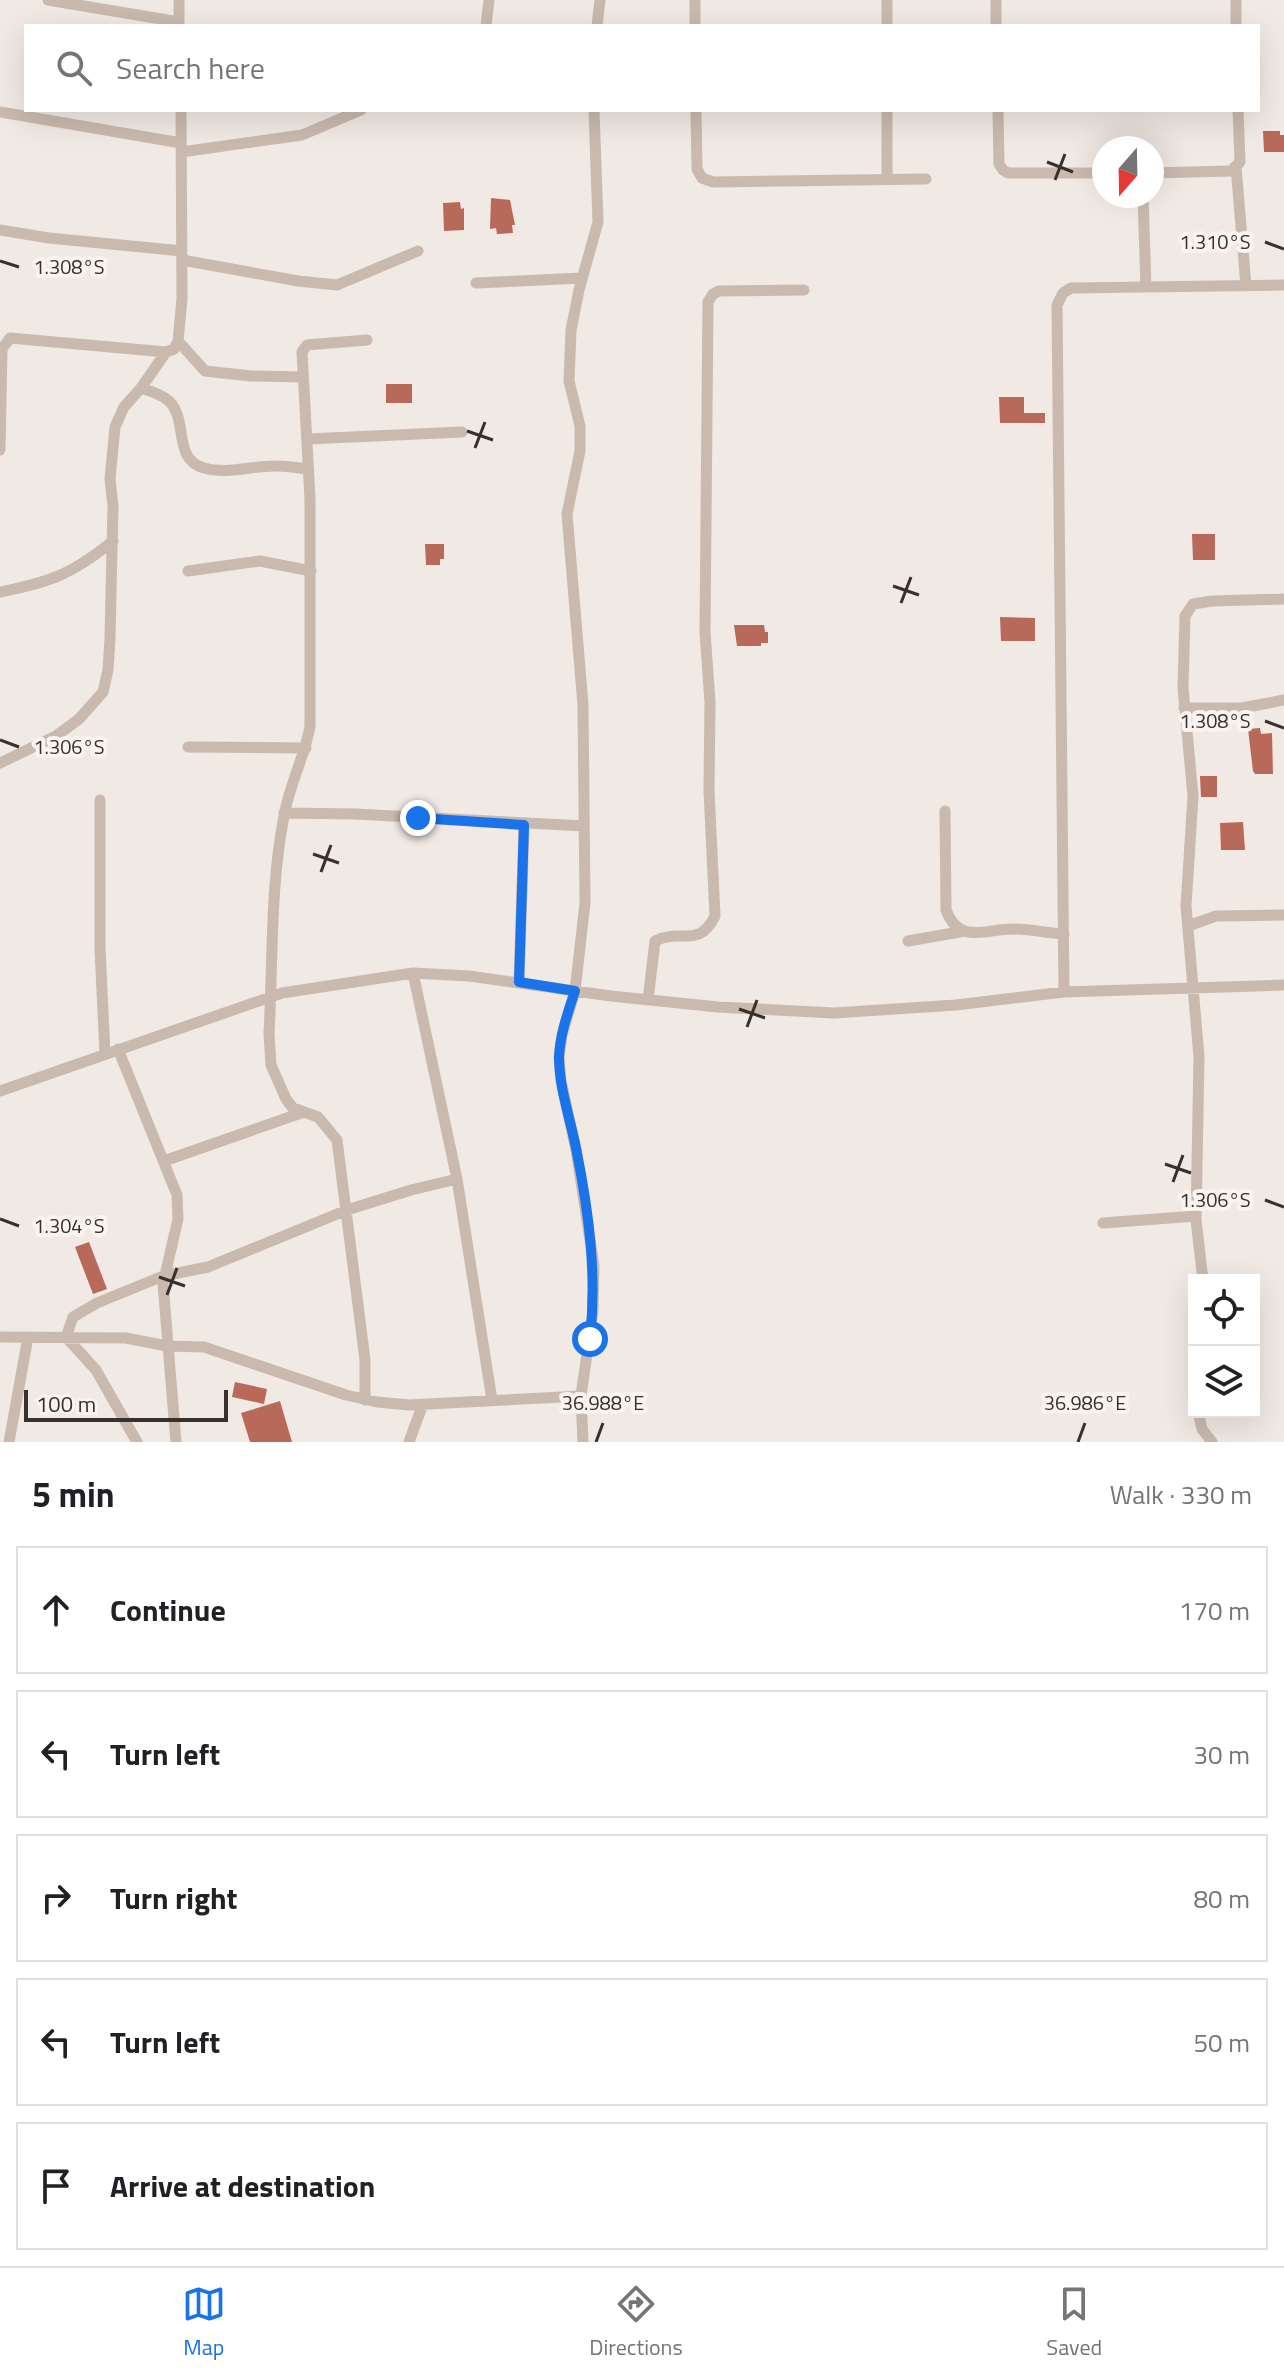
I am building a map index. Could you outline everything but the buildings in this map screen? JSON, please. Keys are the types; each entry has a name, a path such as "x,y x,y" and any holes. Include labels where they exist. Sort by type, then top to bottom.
{"street":[{"path":"48,0 179,24 179,0"},
{"path":"486,24 489,0"},
{"path":"597,24 600,0"},
{"path":"695,0 695,24"},
{"path":"887,0 887,24"},
{"path":"996,0 996,24"},
{"path":"1236,0 1236,24"},
{"path":"0,112 181,148 302,135 356,112"},
{"path":"0,450 2,349 10,338 166,352 174,349 178,341 182,299 181,112"},
{"path":"583,1442 581,1396 593,1311 594,1266 559,1057 575,991 585,903 583,705 567,514 580,451 580,426 569,381 571,330 598,222 594,112"},
{"path":"696,112 697,169 702,178 713,182 926,179"},
{"path":"887,112 887,179"},
{"path":"998,112 999,164 1003,170 1008,173 1092,173"},
{"path":"1164,173 1231,171 1236,167 1240,162 1238,112"},
{"path":"1236,167 1246,286"},
{"path":"1143,208 1146,287"},
{"path":"0,230 182,256 298,281 337,285 418,251"},
{"path":"476,283 582,278"},
{"path":"1064,992 1057,305 1063,293 1071,288 1284,285"},
{"path":"648,1000 655,941 662,937 702,934 715,916 709,790 710,702 705,632 708,302 719,291 804,290"},
{"path":"365,1400 365,1360 337,1140 318,1117 293,1108 286,1099 271,1065 269,1034 278,863 284,813 310,727 311,571 308,439 302,352 307,345 367,340"},
{"path":"178,341 205,371 303,377"},
{"path":"0,763 56,736 79,719 103,692 109,660 113,541 110,479 115,427 124,407 166,352"},
{"path":"141,388 160,395 176,410 184,450 194,464 219,470 277,466 308,469"},
{"path":"308,439 462,432"},
{"path":"0,592 51,580 80,567 113,541"},
{"path":"188,571 260,561 311,571"},
{"path":"1202,1274 1196,1216 1199,1057 1186,906 1193,796 1184,708 1185,616 1193,604 1284,599"},
{"path":"1184,708 1242,708 1284,700"},
{"path":"188,747 306,748"},
{"path":"100,800 100,949 105,1054"},
{"path":"945,811 946,910 949,919 965,931"},
{"path":"284,813 584,826"},
{"path":"519,982 524,825"},
{"path":"1188,926 1216,916 1284,915"},
{"path":"908,941 965,931 986,933 1008,929 1064,934"},
{"path":"0,1091 271,996 413,973 469,976 648,1000 834,1013 956,1005 1064,992 1284,985"},
{"path":"413,973 457,1179 492,1400"},
{"path":"118,1049 177,1195 178,1219 163,1276 176,1442"},
{"path":"164,1161 304,1112"},
{"path":"66,1337 70,1322 78,1313 163,1276 208,1267 347,1210 457,1179"},
{"path":"1103,1223 1196,1216"},
{"path":"0,1337 126,1338 167,1346 204,1347 365,1400 423,1404 581,1396"},
{"path":"9,1442 28,1337"},
{"path":"66,1337 96,1370 137,1442"},
{"path":"409,1442 423,1404"},
{"path":"1199,1418 1202,1429 1212,1442"}],"route":[{"path":"418,818 524,825 519,982 575,991 559,1057 594,1266 590,1339"}]}
